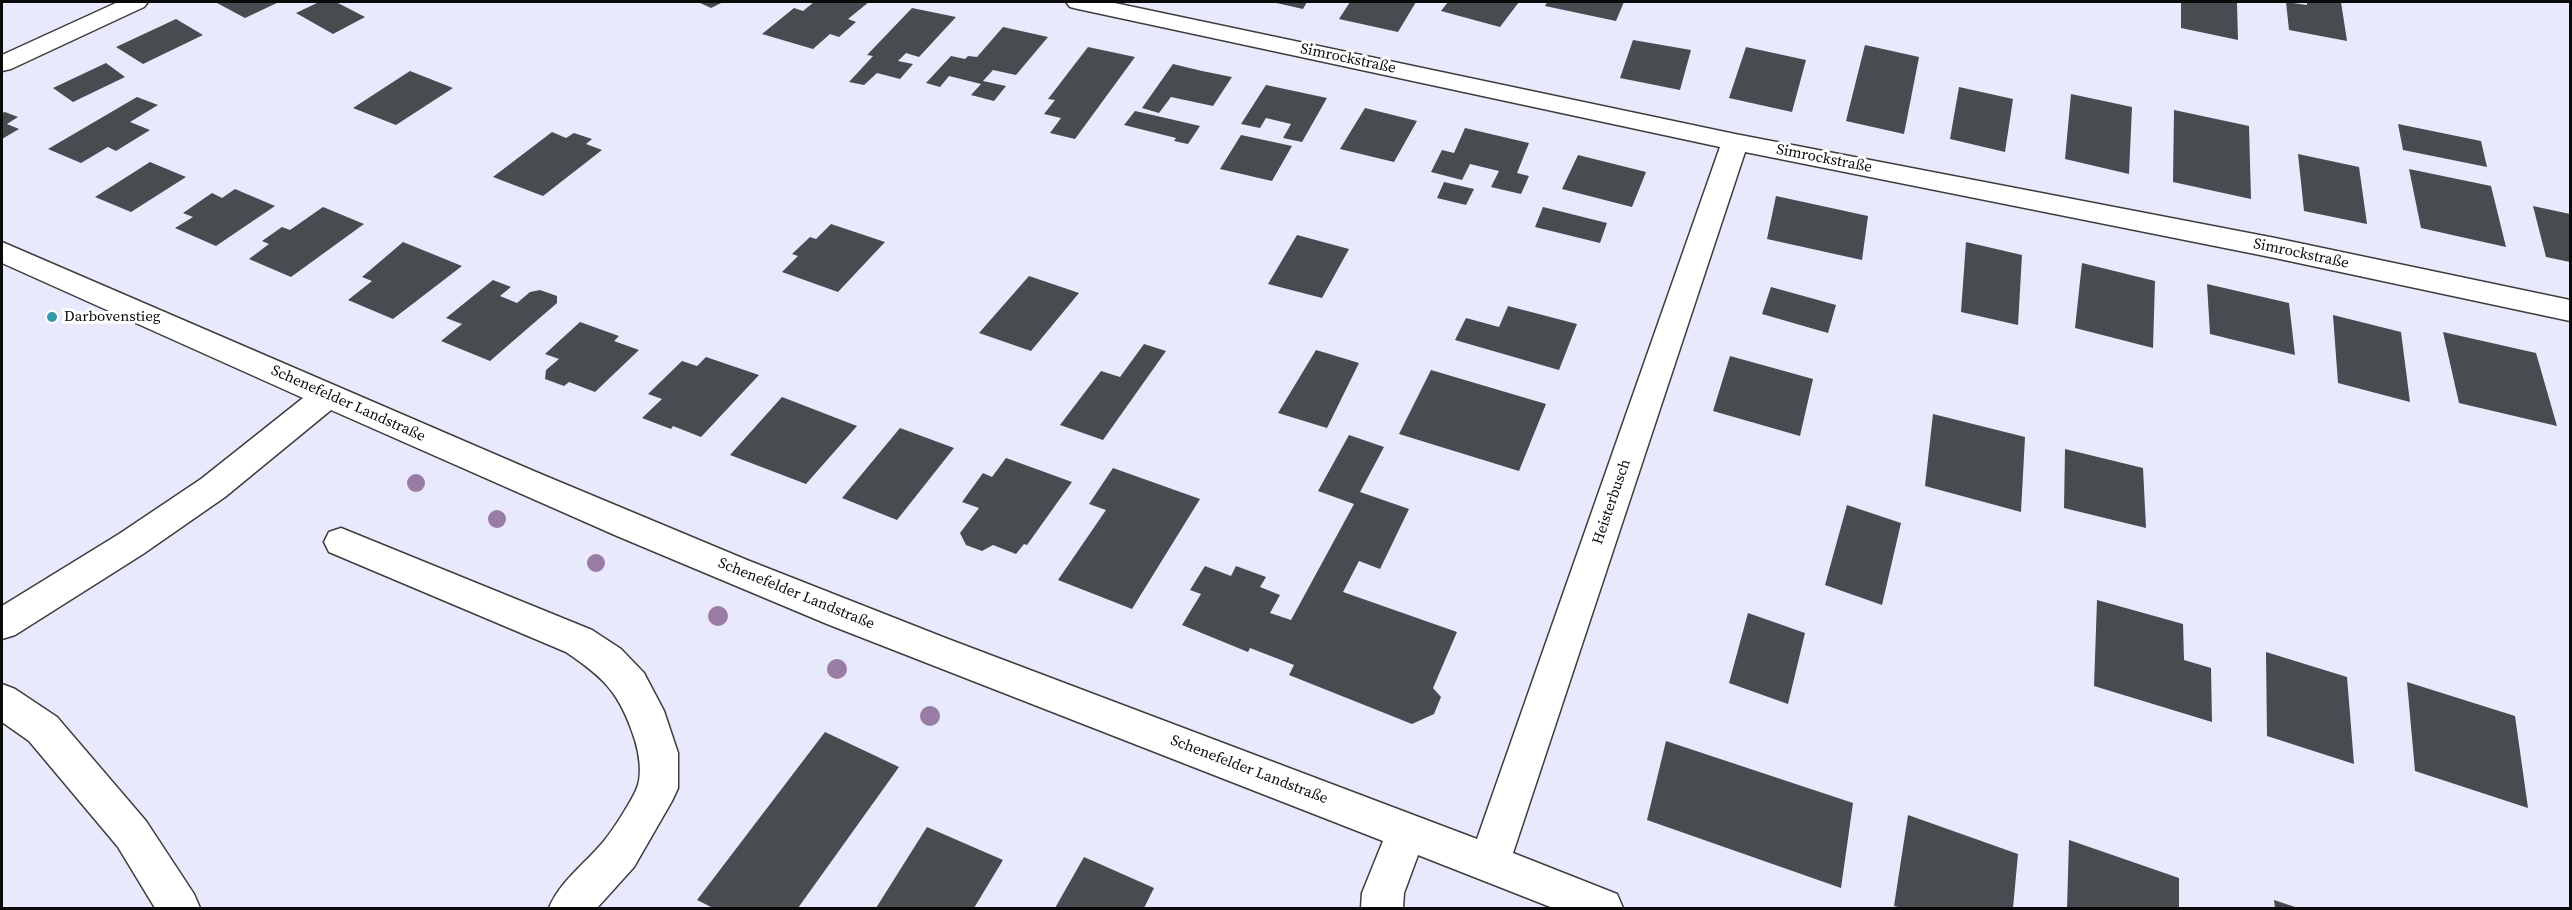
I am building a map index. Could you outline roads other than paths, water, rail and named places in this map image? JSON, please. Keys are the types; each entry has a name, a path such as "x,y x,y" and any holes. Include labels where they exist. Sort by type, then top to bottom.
{"street":[{"path":"2,64 136,2"},
{"name":"Simrockstraße","path":"1078,2 1735,142 2275,248 2571,311"},
{"name":"Heisterbusch","path":"1489,863 1735,142"},
{"name":"Schenefelder Landstraße","path":"2,252 529,483 840,613 1407,830 1602,909"},
{"path":"2,624 131,544 213,488 328,395"},
{"path":"341,542 579,641 608,660 631,686 645,711 659,753 658,788 620,853 570,909"},
{"path":"2,701 43,729 132,834 179,909"},
{"path":"1382,909 1383,893 1407,830"}],"place":[{"name":"Darbovenstieg","path":"52,317"}]}
